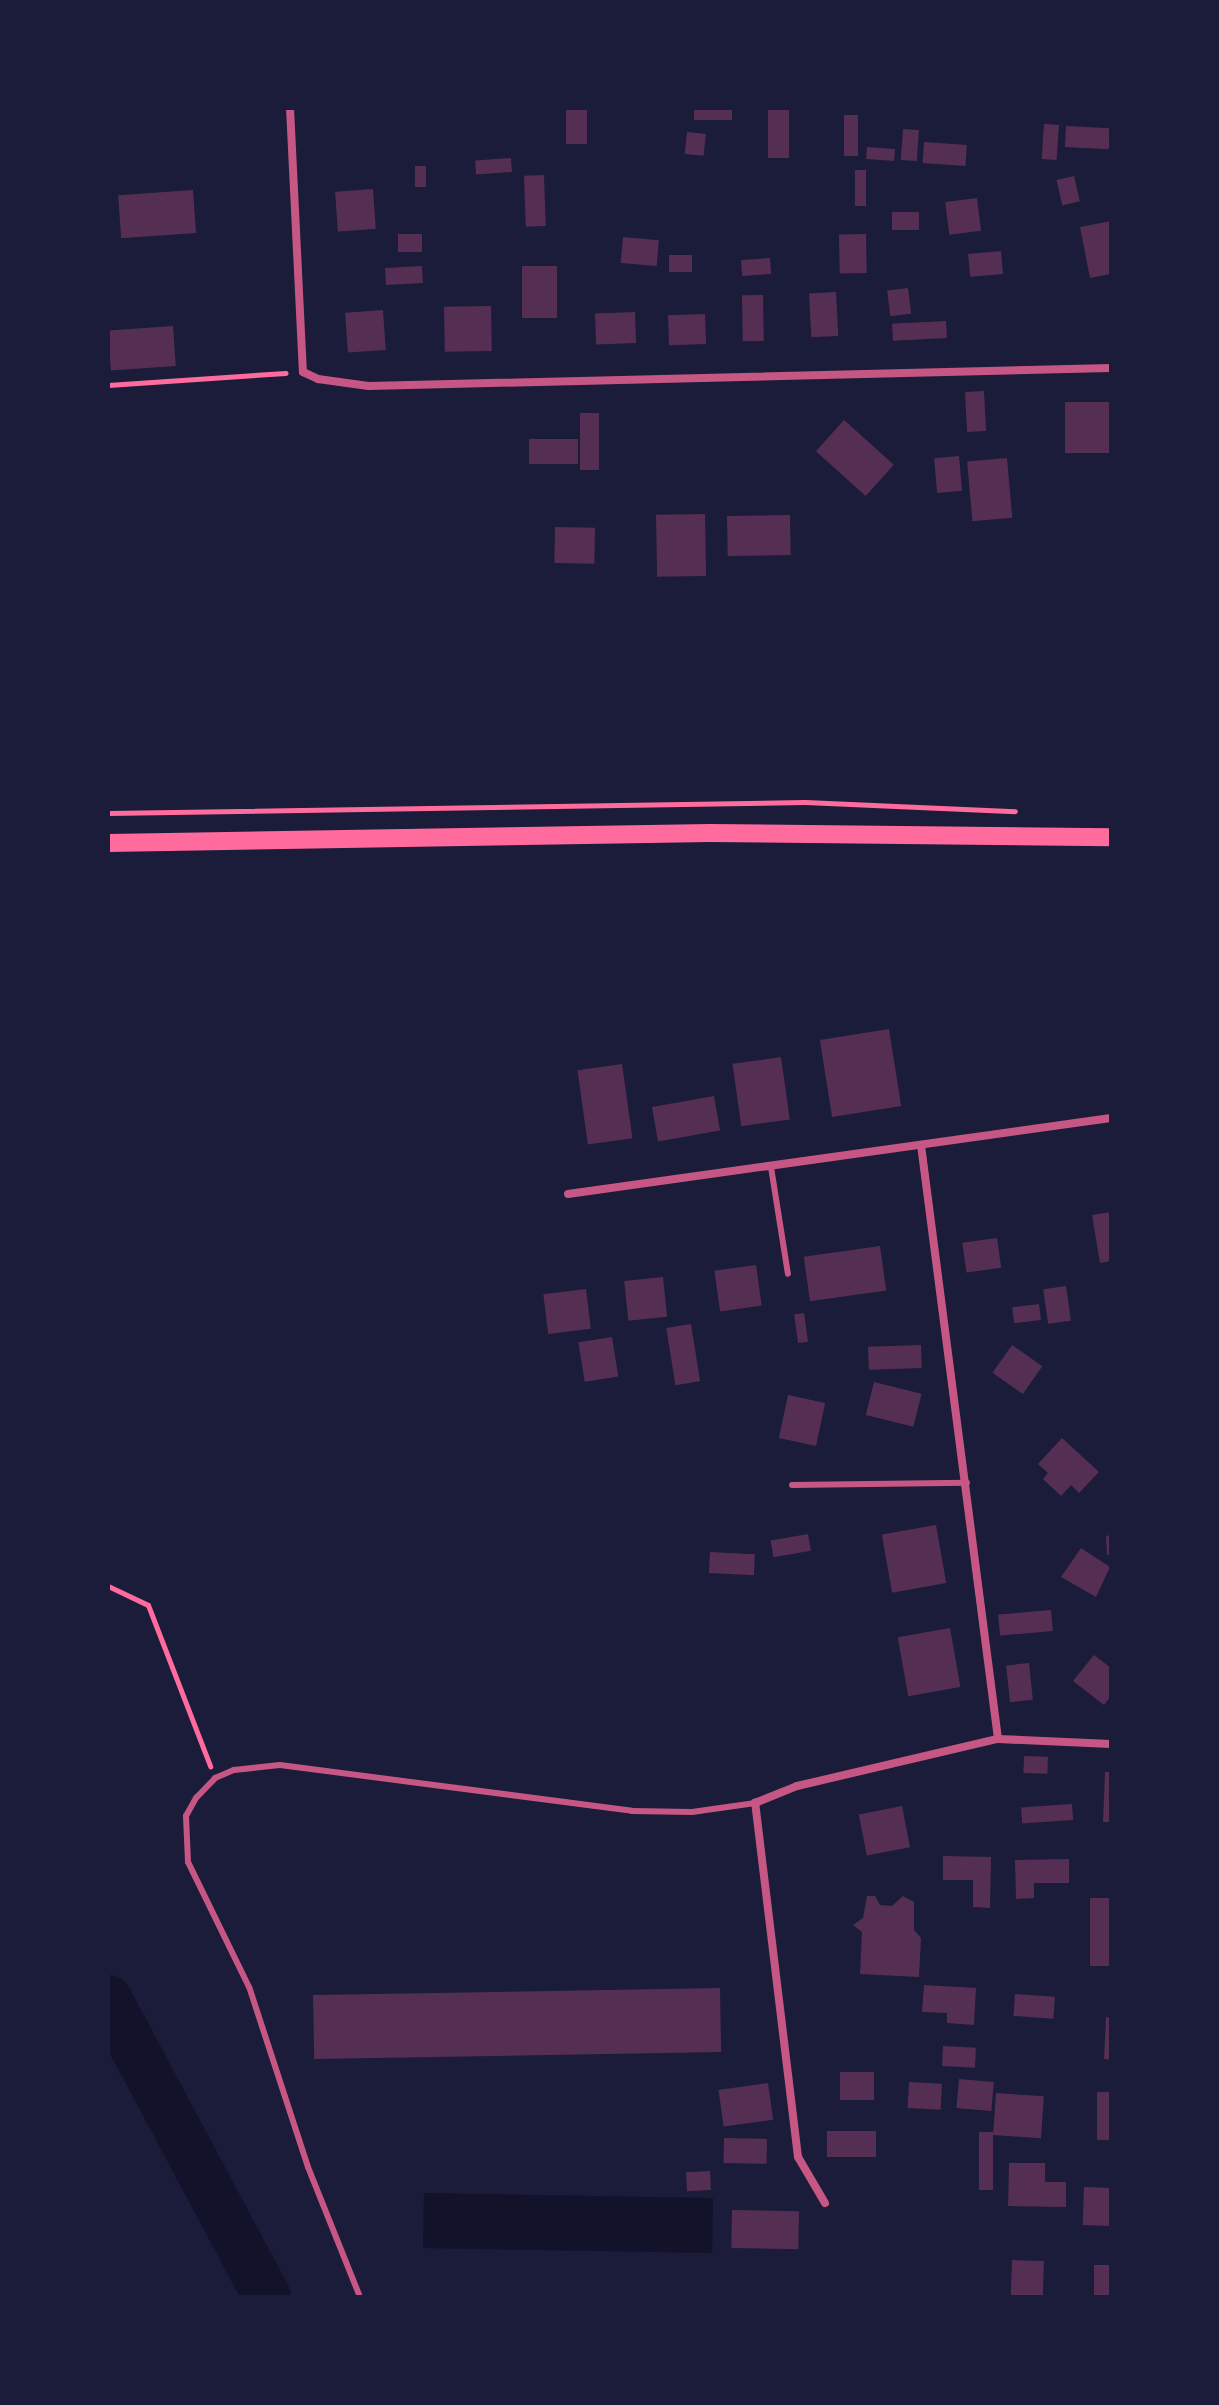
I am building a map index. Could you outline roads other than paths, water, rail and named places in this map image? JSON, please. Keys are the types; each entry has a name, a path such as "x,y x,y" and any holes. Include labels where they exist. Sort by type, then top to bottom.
{"highway":[{"path":"108,843 710,833 1111,837"}],"street":[{"path":"290,108 303,372 318,379 369,386 1111,368"},
{"path":"568,1194 1111,1118"},
{"path":"921,1145 998,1739"},
{"path":"825,2203 798,2157 755,1803 797,1786 998,1739 1111,1744"}],"lane":[{"path":"771,1167 788,1274"},
{"path":"792,1485 967,1483"},
{"path":"360,2297 308,2167 249,1987 188,1862 186,1816 215,1778 234,1770 280,1765 632,1811 692,1812 755,1803"}],"waterway":[{"path":"108,1999 267,2297"}]}
